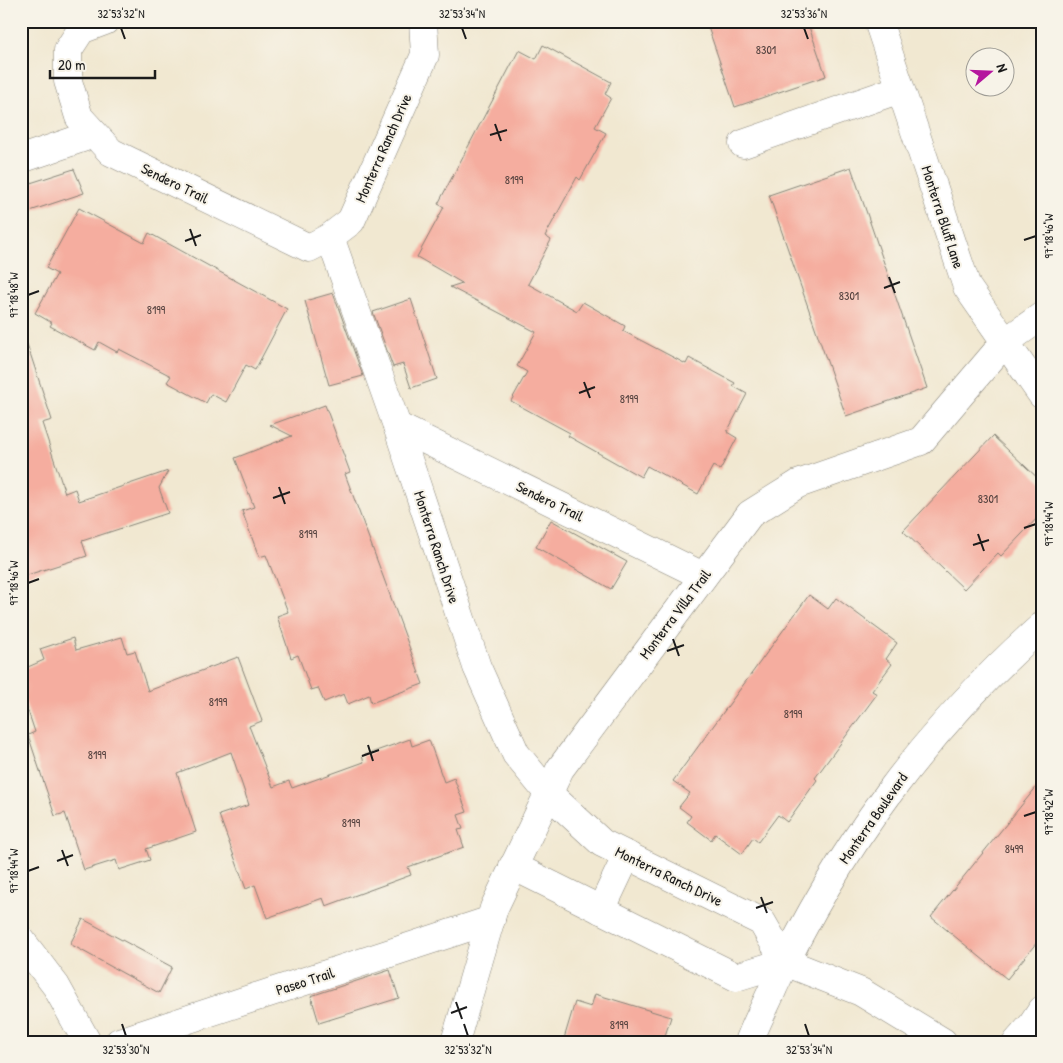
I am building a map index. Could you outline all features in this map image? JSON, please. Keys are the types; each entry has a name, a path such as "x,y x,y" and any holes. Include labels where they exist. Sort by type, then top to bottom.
{"street":[{"path":"21,159 94,134 79,118 68,81 68,50 82,30 105,21"},
{"name":"Monterra Ranch Drive","path":"423,21 425,55 351,221 330,237 397,426 477,667 516,754 548,793 602,843 762,922 785,962"},
{"name":"Monterra Bluff Lane","path":"885,23 900,89 967,287 1042,395"},
{"path":"742,144 900,89"},
{"name":"Sendero Trail","path":"94,134 111,152 309,248 330,237"},
{"name":"Monterra Villa Trail","path":"455,1042 490,920 513,866 565,760 750,514 798,484 920,441 1005,342 1042,316"},
{"name":"Sendero Trail","path":"397,426 703,576"},
{"name":"Monterra Boulevard","path":"749,1042 785,962 811,913 846,854 885,798 928,743 973,692 1042,626"},
{"path":"601,910 627,855"},
{"path":"513,866 736,977 785,962 862,992 943,1042"},
{"name":"Paseo Trail","path":"119,1042 490,920"},
{"path":"21,940 56,986 87,1042"},
{"path":"1017,1042 1032,1026 1042,1010"}],"building":[{"path":"706,21 807,21 826,76 735,107"},
{"path":"543,45 611,82 605,94 611,98 595,127 606,133 580,180 577,177 545,236 551,240 528,284 577,311 583,302 625,326 623,331 686,364 689,358 735,383 733,386 747,394 727,432 737,438 720,470 713,466 698,494 647,466 641,477 568,436 570,433 511,401 527,372 517,366 536,332 450,287 462,283 417,257 444,207 438,204 519,50 536,59"},
{"path":"851,167 927,388 846,416 769,195"},
{"path":"74,169 84,193 21,214 21,186"},
{"path":"79,208 144,243 149,233 287,309 255,370 246,365 226,402 211,394 206,403 167,382 171,376 119,349 117,352 99,342 95,350 50,326 52,323 35,313 57,274 46,268"},
{"path":"333,293 363,376 329,385 305,301"},
{"path":"411,299 437,379 411,388 403,364 393,367 373,312"},
{"path":"27,344 52,420 42,423 65,493 75,489 79,501 168,471 159,488 168,513 82,541 87,556 21,577 21,345"},
{"path":"325,405 350,472 345,474 423,684 371,703 369,695 348,704 344,694 324,702 318,688 311,690 298,655 291,658 277,616 288,612 266,555 259,557 242,511 254,507 235,458 292,436 270,425"},
{"path":"993,436 1042,482 1042,513 1001,556 998,553 964,589 903,531"},
{"path":"551,520 627,562 611,589 536,547"},
{"path":"809,595 828,609 836,598 897,643 886,659 892,664 872,691 877,694 815,778 817,780 787,822 778,815 758,842 753,838 742,854 715,834 711,840 687,822 691,816 679,807 690,793 673,781"},
{"path":"122,637 127,653 135,651 148,691 238,657 262,721 249,726 273,787 289,781 292,788 364,762 362,756 410,739 412,746 429,740 444,782 454,778 467,812 458,815 463,829 458,830 464,847 408,867 411,875 326,906 323,898 267,918 255,885 246,889 219,815 249,805 231,752 177,773 196,832 146,849 150,860 119,870 116,860 84,870 65,813 55,816 28,735 35,732 21,690 21,670 44,660 40,649 73,638 76,650"},
{"path":"1042,780 1042,936 1007,979 931,917"},
{"path":"83,919 172,967 159,993 70,944"},
{"path":"390,970 399,998 319,1023 311,996"},
{"path":"595,994 671,1017 663,1042 563,1042 575,1002 591,1007"}]}
